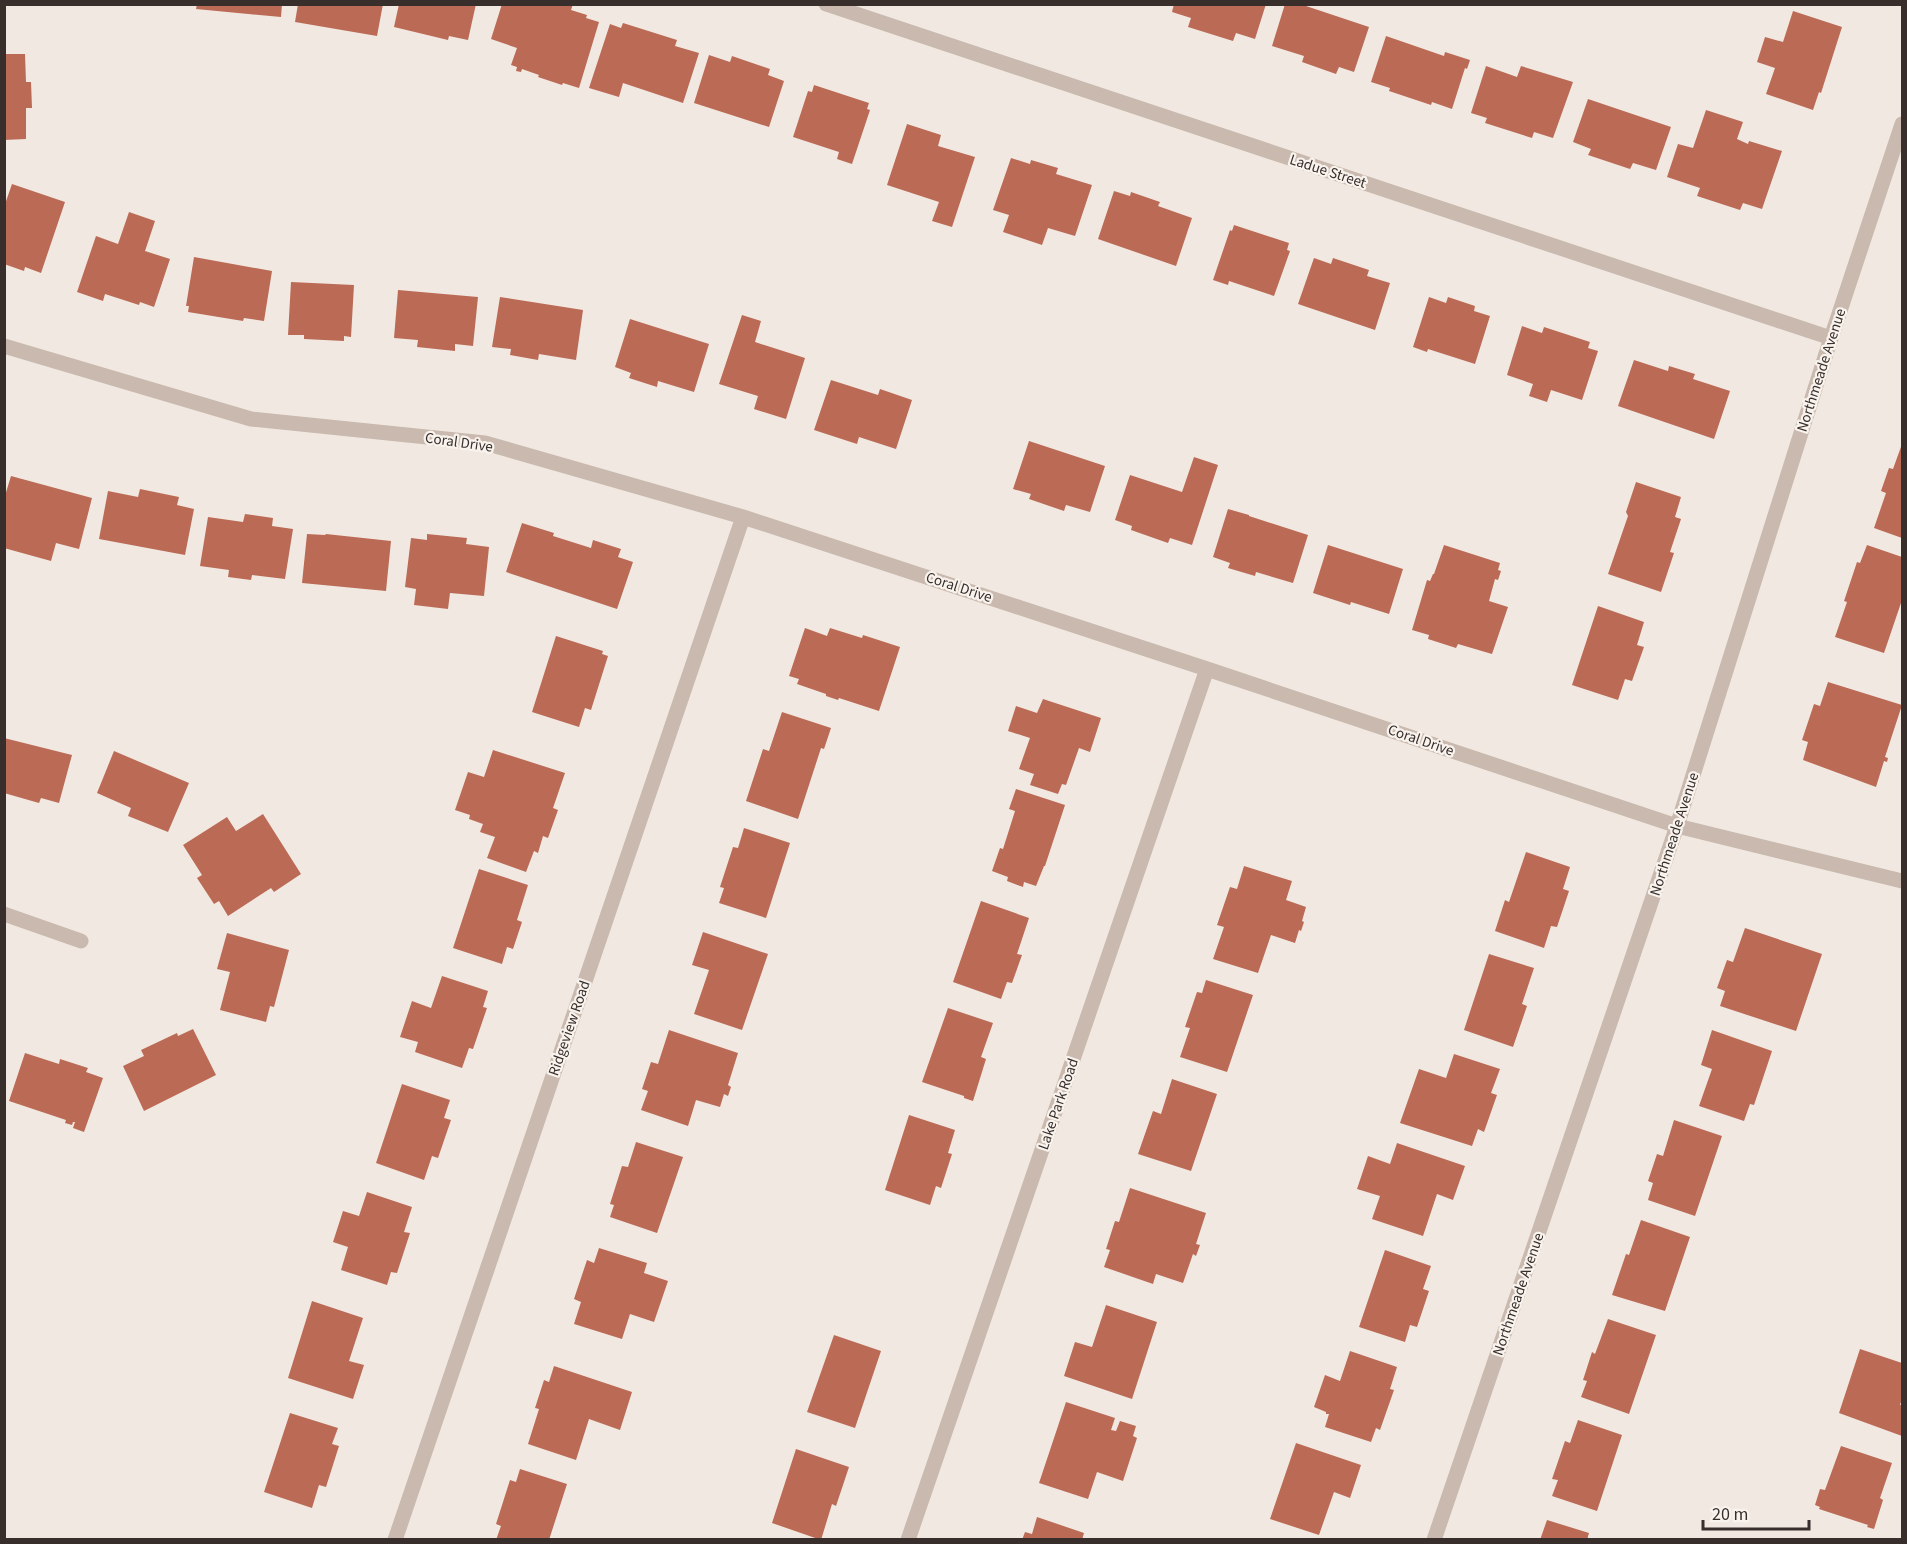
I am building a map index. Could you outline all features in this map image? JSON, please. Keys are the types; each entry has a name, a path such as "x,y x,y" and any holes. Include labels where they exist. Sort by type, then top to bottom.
{"street":[{"name":"Ladue Street","path":"826,4 1831,338"},
{"name":"Northmeade Avenue","path":"1434,1539 1677,826 1831,338 1902,124"},
{"name":"Coral Drive","path":"4,346 251,419 485,443 743,517 1677,826 1902,880"},
{"name":"Ridgeview Road","path":"395,1539 743,517"},
{"name":"Lake Park Road","path":"908,1539 1207,669"},
{"path":"4,914 81,941"}],"building":[{"path":"197,4 282,4 281,17 196,9"},
{"path":"298,4 383,4 377,36 295,22"},
{"path":"399,4 476,4 468,40 449,36 448,40 394,27"},
{"path":"502,4 573,4 571,10 599,22 579,88 538,77 539,75 522,69 521,72 516,71 517,67 511,65 517,48 491,39"},
{"path":"1174,4 1266,4 1255,39 1236,33 1233,41 1188,27 1191,18 1172,12"},
{"path":"1285,4 1300,4 1369,27 1354,72 1339,67 1336,74 1302,62 1304,56 1272,46"},
{"path":"1793,11 1842,27 1821,93 1819,92 1813,110 1766,94 1775,68 1757,62 1765,37 1783,42"},
{"path":"623,23 677,40 675,46 699,53 683,103 623,83 619,97 589,88 610,24 621,28"},
{"path":"1386,36 1444,56 1445,52 1470,60 1467,69 1465,68 1452,109 1432,102 1431,105 1389,91 1390,88 1371,82"},
{"path":"4,54 25,54 26,82 31,82 32,108 26,108 26,139 4,140"},
{"path":"709,55 730,62 732,56 770,69 768,75 784,81 769,127 694,103"},
{"path":"1486,66 1517,77 1521,66 1573,82 1553,138 1534,132 1532,138 1485,123 1487,118 1471,113"},
{"path":"814,85 869,103 867,109 870,110 852,164 837,159 839,152 793,137 808,91 812,92"},
{"path":"1588,99 1671,127 1656,170 1633,163 1630,169 1588,155 1591,149 1573,142"},
{"path":"1706,110 1743,122 1737,139 1748,144 1749,141 1782,151 1762,209 1743,203 1740,210 1697,196 1700,188 1667,177 1678,144 1693,148"},
{"path":"907,124 941,135 938,146 975,157 952,227 932,221 939,202 887,185"},
{"path":"1011,158 1030,164 1031,160 1058,168 1056,174 1092,185 1075,236 1048,228 1042,245 1003,232 1009,215 993,210"},
{"path":"12,184 65,202 41,273 25,267 24,271 4,264 4,207"},
{"path":"1114,191 1130,196 1131,192 1160,202 1158,206 1192,218 1176,266 1098,239"},
{"path":"129,212 155,221 145,251 170,259 154,307 140,302 139,305 105,294 103,301 77,292 96,236 118,244"},
{"path":"1234,225 1289,243 1287,250 1290,251 1274,296 1229,281 1228,285 1213,280 1230,230 1232,231"},
{"path":"194,257 272,271 264,321 244,318 243,321 188,312 189,306 186,306"},
{"path":"1314,258 1331,264 1333,258 1369,270 1367,276 1390,283 1375,330 1298,304"},
{"path":"291,282 354,285 351,337 344,336 344,341 304,339 304,335 288,335"},
{"path":"398,290 478,297 473,346 455,344 455,351 417,347 418,340 394,338"},
{"path":"500,297 583,310 576,360 539,354 538,360 510,355 511,349 492,347"},
{"path":"1429,297 1446,303 1448,297 1475,306 1474,311 1490,316 1475,364 1428,349 1427,352 1413,347"},
{"path":"742,315 761,321 755,342 805,358 786,419 754,409 758,396 719,384"},
{"path":"630,319 709,344 694,392 658,381 657,387 629,378 631,373 615,367"},
{"path":"1522,326 1542,333 1544,327 1590,342 1588,348 1598,351 1582,400 1551,390 1547,402 1529,396 1533,384 1507,375"},
{"path":"1634,360 1668,371 1669,366 1695,374 1693,379 1730,391 1714,439 1618,406"},
{"path":"831,380 878,395 880,389 912,400 896,449 859,437 857,444 814,430"},
{"path":"1029,441 1105,466 1090,512 1066,505 1064,511 1029,499 1031,494 1013,489"},
{"path":"1902,444 1902,538 1874,528 1886,493 1881,491 1889,468 1893,469"},
{"path":"1194,457 1218,465 1192,545 1170,538 1168,543 1131,530 1132,526 1115,520 1130,475 1182,492"},
{"path":"11,476 92,498 79,549 56,543 51,561 4,548 4,499"},
{"path":"1636,482 1681,497 1675,517 1681,519 1670,552 1674,553 1661,592 1608,574 1628,516 1626,512"},
{"path":"140,489 179,497 177,505 194,509 185,555 99,539 108,491 138,497"},
{"path":"1228,509 1308,535 1293,583 1256,572 1255,576 1228,568 1230,563 1213,557"},
{"path":"245,514 273,518 272,526 293,529 285,579 252,575 251,580 228,577 229,570 200,566 208,517 243,522"},
{"path":"522,523 591,548 593,540 621,549 618,557 633,562 617,609 506,572"},
{"path":"307,534 391,541 386,591 302,583"},
{"path":"427,534 467,538 466,544 489,547 484,596 450,593 448,609 414,605 416,589 405,587 411,538 427,540"},
{"path":"1328,545 1403,569 1389,614 1313,593"},
{"path":"1444,545 1500,563 1498,570 1501,571 1498,580 1495,579 1489,601 1508,607 1492,654 1458,644 1456,648 1428,639 1429,635 1412,630 1427,580 1430,581 1434,574"},
{"path":"1867,545 1902,557 1902,600 1884,653 1835,637 1857,562 1860,563"},
{"path":"1598,606 1644,622 1637,645 1644,647 1632,681 1625,679 1618,700 1572,685"},
{"path":"805,628 827,636 830,628 862,638 863,635 900,647 879,711 826,696 826,694 797,684 799,679 789,676"},
{"path":"556,636 603,651 602,654 608,656 591,710 585,708 579,727 532,712"},
{"path":"1828,682 1902,705 1885,757 1888,758 1887,762 1884,761 1876,787 1803,760 1808,742 1802,740 1814,704 1820,706"},
{"path":"1043,699 1101,718 1090,752 1079,748 1066,785 1062,784 1058,794 1030,785 1034,774 1019,769 1030,738 1008,731 1016,706 1037,713"},
{"path":"782,712 831,728 824,749 821,748 798,819 746,801 763,749 769,751"},
{"path":"4,738 72,755 59,803 41,798 39,803 4,793"},
{"path":"493,750 565,773 553,808 558,810 548,838 543,836 538,853 534,851 526,872 487,858 495,837 480,832 483,824 469,819 470,815 455,810 468,772 484,777"},
{"path":"114,751 189,783 168,832 128,816 131,808 97,793"},
{"path":"1016,789 1065,805 1036,886 1024,882 1023,887 1007,881 1008,877 992,871 1000,848 1003,849 1015,811 1009,809"},
{"path":"263,814 301,874 274,892 271,888 228,916 219,901 214,904 197,878 202,875 183,845 227,817 236,831"},
{"path":"744,828 790,843 766,918 719,903 724,888 720,887 733,847 738,848"},
{"path":"1526,852 1570,867 1563,889 1569,891 1557,927 1551,926 1544,948 1495,931 1505,900 1509,902"},
{"path":"1244,866 1292,881 1286,900 1306,907 1302,921 1304,922 1295,943 1271,935 1258,973 1213,959 1224,927 1217,925 1230,887 1237,889"},
{"path":"479,869 528,885 517,920 522,922 513,949 507,947 502,964 453,948"},
{"path":"981,901 1029,918 1017,954 1022,955 1012,983 1007,982 1001,999 953,982"},
{"path":"1745,928 1822,954 1796,1031 1720,1006 1725,991 1717,988 1727,960 1733,962"},
{"path":"703,932 768,954 742,1030 694,1014 709,970 692,965"},
{"path":"227,933 289,950 274,1007 270,1006 266,1022 220,1010 230,972 217,969"},
{"path":"1489,954 1534,968 1522,1004 1527,1006 1513,1047 1464,1030"},
{"path":"442,976 488,991 483,1007 487,1008 473,1049 469,1048 462,1068 415,1052 418,1042 400,1037 412,1001 431,1008"},
{"path":"1206,980 1253,995 1227,1072 1180,1057 1190,1028 1185,1027 1197,992 1202,993"},
{"path":"948,1008 993,1023 981,1057 986,1059 973,1101 922,1082"},
{"path":"193,1029 216,1075 144,1111 123,1066 144,1056 141,1050 177,1033 178,1036"},
{"path":"669,1030 738,1053 728,1085 731,1087 728,1096 724,1094 720,1107 696,1100 688,1126 641,1110 648,1091 642,1089 651,1062 658,1064"},
{"path":"1712,1030 1772,1051 1754,1105 1750,1104 1744,1121 1699,1106 1712,1069 1701,1065"},
{"path":"25,1053 59,1064 60,1059 88,1068 86,1072 103,1078 84,1132 73,1128 75,1122 72,1125 65,1123 66,1120 9,1101"},
{"path":"1454,1054 1500,1069 1491,1093 1497,1095 1484,1132 1478,1129 1472,1146 1400,1123 1419,1069 1446,1078"},
{"path":"1172,1079 1217,1094 1191,1171 1138,1154 1153,1111 1161,1114"},
{"path":"402,1084 450,1100 444,1118 451,1120 438,1158 432,1156 424,1180 376,1163"},
{"path":"909,1115 955,1130 948,1153 952,1154 941,1188 936,1186 930,1205 885,1190"},
{"path":"1674,1120 1722,1136 1695,1216 1648,1200 1653,1183 1648,1181 1657,1154 1663,1156"},
{"path":"636,1142 683,1157 657,1233 610,1217 614,1205 610,1204 622,1166 628,1167"},
{"path":"1397,1143 1465,1166 1453,1200 1437,1194 1423,1236 1372,1219 1380,1196 1357,1189 1368,1156 1390,1164"},
{"path":"1130,1188 1206,1213 1196,1244 1200,1245 1196,1256 1193,1254 1183,1283 1156,1274 1153,1284 1104,1267 1110,1250 1106,1249 1115,1221 1119,1222"},
{"path":"367,1192 412,1207 404,1232 410,1233 397,1273 391,1272 387,1285 341,1270 348,1247 333,1242 343,1211 359,1216"},
{"path":"1641,1220 1690,1237 1665,1311 1612,1295"},
{"path":"599,1248 647,1263 644,1273 668,1281 654,1322 630,1314 622,1339 574,1324 581,1302 574,1299 587,1260 594,1263"},
{"path":"1385,1250 1431,1266 1423,1289 1429,1291 1417,1327 1410,1325 1405,1342 1359,1327"},
{"path":"312,1301 363,1318 349,1361 364,1365 353,1399 288,1378"},
{"path":"1106,1305 1157,1322 1132,1399 1064,1376 1075,1342 1092,1347"},
{"path":"1608,1319 1656,1335 1629,1414 1581,1397 1587,1381 1583,1380 1592,1352 1595,1354"},
{"path":"834,1335 881,1351 855,1428 807,1412"},
{"path":"1860,1349 1902,1363 1900,1405 1902,1405 1902,1436 1839,1413"},
{"path":"1350,1351 1397,1367 1390,1389 1394,1390 1380,1430 1376,1428 1371,1442 1325,1427 1329,1414 1314,1407 1325,1375 1340,1381"},
{"path":"554,1366 632,1392 620,1430 589,1419 576,1460 528,1444 539,1409 535,1408 544,1380 549,1382"},
{"path":"1066,1402 1115,1418 1111,1430 1116,1431 1120,1421 1136,1426 1133,1436 1137,1438 1123,1481 1097,1472 1088,1499 1039,1483"},
{"path":"290,1413 338,1428 332,1444 339,1446 326,1487 319,1485 312,1508 264,1492"},
{"path":"1578,1420 1622,1435 1597,1511 1552,1496 1558,1480 1552,1479 1565,1441 1570,1443"},
{"path":"1296,1443 1361,1465 1350,1498 1334,1492 1319,1535 1270,1519"},
{"path":"1841,1446 1892,1463 1880,1498 1883,1500 1874,1529 1819,1509 1820,1507 1815,1505 1820,1489 1825,1490"},
{"path":"796,1449 849,1467 836,1506 832,1504 821,1540 772,1523"},
{"path":"520,1469 567,1484 549,1540 496,1540 501,1526 496,1524 510,1480 516,1482"},
{"path":"1037,1517 1084,1533 1082,1540 1022,1540 1025,1532 1032,1534"},
{"path":"1547,1520 1589,1533 1587,1540 1540,1540"}]}
